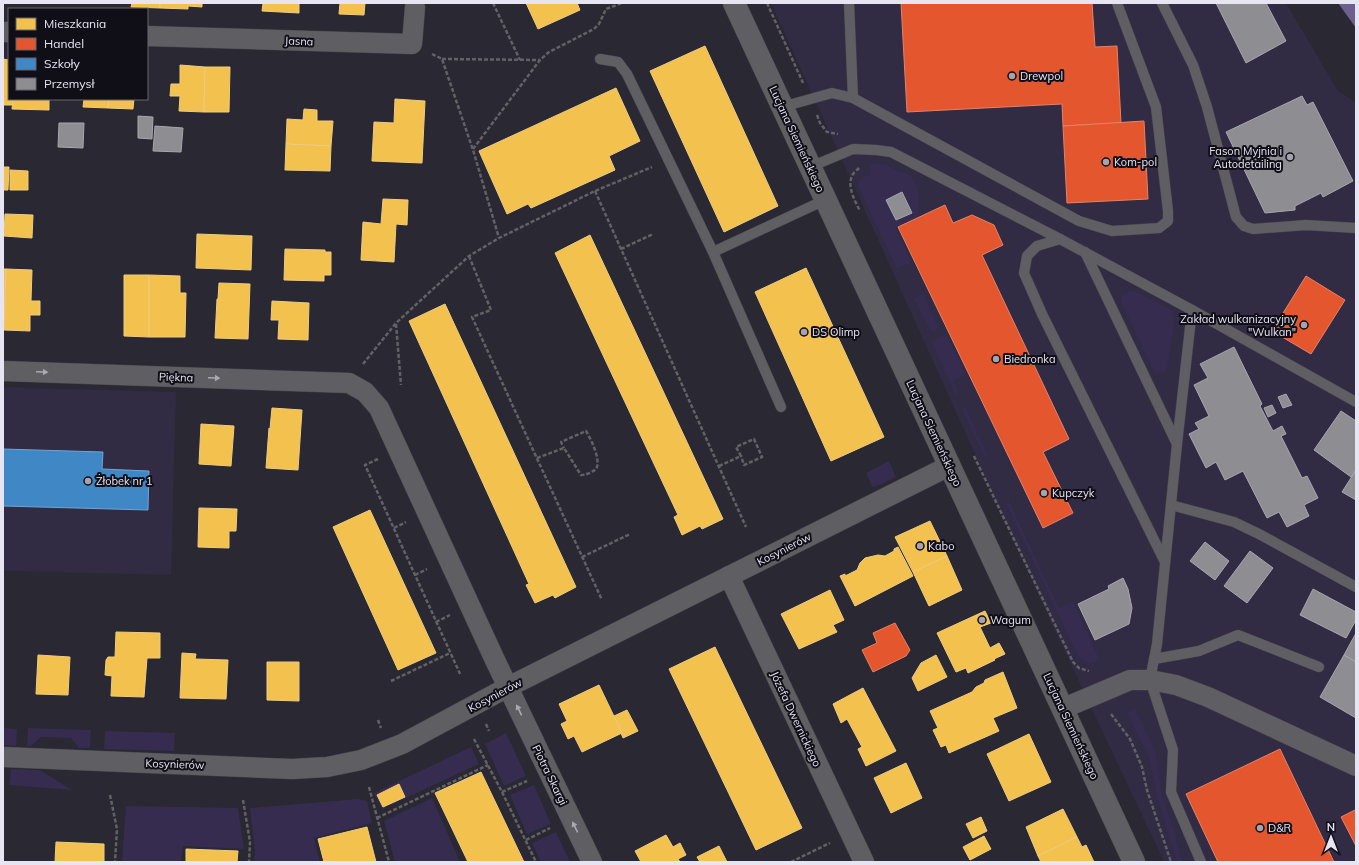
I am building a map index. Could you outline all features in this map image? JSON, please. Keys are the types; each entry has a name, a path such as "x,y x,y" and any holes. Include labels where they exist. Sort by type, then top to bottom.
{"street":[{"name":"Lucjana Siemieńskiego","path":"734,3 949,466 1064,708 1134,862"},
{"path":"412,44 415,7"},
{"name":"Jasna","path":"148,36 412,44"},
{"name":"Piękna","path":"3,371 349,383"},
{"name":"Piotra Skargi","path":"349,383 365,392 379,408 508,687 592,862"},
{"name":"Kosynierów","path":"3,757 292,769 326,767 361,760 402,744 508,687 949,466"},
{"name":"Józefa Dwernickiego","path":"729,576 864,862"},
{"path":"1064,708 1130,680 1150,680 1176,685 1208,697 1356,766"}],"lane":[{"path":"849,3 853,98"},
{"path":"782,107 832,93 853,98 1079,221 1112,231 1159,228 1168,221 1168,211 1156,107 1117,3"},
{"path":"1162,3 1192,65 1207,107 1236,217 1244,226 1253,229 1306,225 1356,228"},
{"path":"600,59 618,62 627,74 713,252 781,407"},
{"path":"810,167 852,149 891,152 1085,252 1356,402"},
{"path":"713,252 825,200"},
{"path":"1060,239 1037,246 1027,256 1024,273 1042,314 1165,562"},
{"path":"1085,252 1177,444"},
{"path":"1192,310 1177,444 1158,644 1150,680 1173,750 1171,792 1202,862"},
{"path":"1171,505 1234,522 1356,587"},
{"path":"1154,659 1199,651 1238,635 1319,667"}],"path":[{"path":"493,3 520,60"},
{"path":"473,150 540,60 549,52 594,29 600,24 606,9 622,3"},
{"path":"767,3 811,99 820,123 827,132 841,134"},
{"path":"412,44 442,59 540,60"},
{"path":"442,59 473,150 499,238"},
{"path":"349,383 396,323 469,256 499,238 595,191 669,160"},
{"path":"858,163 858,168 852,175 851,185 852,194 862,216"},
{"path":"595,191 746,527"},
{"path":"621,249 653,234"},
{"path":"469,256 491,310 472,317 602,600"},
{"path":"396,323 401,385"},
{"path":"586,431 593,443 598,461 597,467 595,470 585,475 581,475 564,448 561,442 586,431"},
{"path":"754,439 762,457 744,465 741,456 736,447 754,439"},
{"path":"537,458 564,448"},
{"path":"398,450 365,465 461,676"},
{"path":"974,455 1073,662 1079,668 1092,673"},
{"path":"719,466 741,456"},
{"path":"394,528 408,521"},
{"path":"582,557 630,534"},
{"path":"415,575 429,568"},
{"path":"436,622 450,615"},
{"path":"391,681 450,653"},
{"path":"1110,713 1130,738 1142,767 1147,790 1171,862"},
{"path":"474,739 536,862"},
{"path":"377,818 488,765"},
{"path":"502,792 533,778"},
{"path":"370,787 389,862"},
{"path":"110,796 117,829 115,862"},
{"path":"243,800 250,842 249,862"},
{"path":"526,840 556,825"},
{"path":"792,862 850,833"}],"shaded area":[{"path":"771,3 1286,3 1338,91 1356,102 1356,862 1164,862 1049,618"},
{"path":"1338,3 1356,3 1356,28"},
{"path":"869,162 886,165 902,173 903,171 913,180 918,191 919,217 895,228 912,262 897,269 859,188 859,181 871,174"},
{"path":"1129,291 1134,291 1172,310 1175,318 1167,370 1163,372 1156,372 1150,363 1121,302 1123,295"},
{"path":"923,293 939,329 931,332 914,298"},
{"path":"946,334 966,375 953,381 959,394 956,395 931,341"},
{"name":"Żłobek nr 1","path":"3,387 176,392 171,575 3,571"},
{"path":"965,407 988,455 984,457 962,409"},
{"path":"889,461 896,477 875,487 872,486 866,473"},
{"path":"1009,501 1059,608 1073,602 1100,660 1089,664 1077,654 1006,503"},
{"path":"1135,708 1156,753 1162,795 1177,840 1182,862 1177,862 1157,797 1150,760 1127,712"},
{"path":"3,728 17,729 16,746 3,745"},
{"path":"28,728 91,730 90,748 79,748 71,738 41,737 31,746 27,746"},
{"path":"105,731 175,733 174,751 104,749"},
{"path":"506,733 526,776 504,786 485,744"},
{"path":"471,747 479,764 382,809 374,793"},
{"path":"11,769 40,770 72,790 9,785"},
{"path":"534,785 551,824 527,834 510,795"},
{"path":"432,798 460,862 395,862 384,821"},
{"path":"358,799 367,801 372,823 314,838 320,862 254,862 255,852 250,808"},
{"path":"126,806 238,808 244,849 183,846 181,862 122,862"},
{"path":"556,832 570,862 541,862 532,843"}],"building: Mieszkania":[{"path":"132,3 160,3 160,8 131,7"},
{"path":"160,3 202,3 202,7 188,6 188,9 160,8"},
{"path":"263,3 299,3 299,13 262,11"},
{"path":"340,3 365,3 364,15 339,14"},
{"path":"526,3 577,3 580,10 538,29"},
{"path":"705,46 778,206 724,232 650,71"},
{"path":"3,59 8,60 8,100 13,100 13,105 3,105"},
{"path":"180,65 205,67 204,112 179,111 180,96 170,96 171,84 180,84"},
{"path":"205,67 230,67 229,112 204,112"},
{"path":"616,88 640,141 609,156 615,170 531,208 528,204 507,214 479,151"},
{"path":"395,99 425,101 422,163 372,161 374,122 394,123"},
{"path":"13,100 49,100 49,110 12,109"},
{"path":"84,100 109,100 108,108 83,107"},
{"path":"109,100 134,100 133,109 108,108"},
{"path":"304,109 317,110 317,121 333,121 331,146 286,144 287,119 303,120"},
{"path":"286,144 331,146 330,171 285,170"},
{"path":"3,167 9,167 8,190 3,190"},
{"path":"10,170 28,171 28,190 10,190"},
{"path":"383,199 408,200 407,225 396,224 394,262 361,260 363,222 381,224"},
{"path":"5,214 33,215 32,238 4,236"},
{"path":"197,234 252,236 251,270 196,268"},
{"path":"590,235 723,519 702,529 700,526 682,535 674,517 678,515 555,253"},
{"path":"285,249 325,250 325,252 331,252 331,275 324,275 324,281 284,280"},
{"name":"DS Olimp","path":"806,268 884,437 831,461 755,292"},
{"path":"3,269 6,269 4,330 3,330"},
{"path":"6,269 32,270 31,301 40,301 40,315 30,315 30,331 4,330"},
{"path":"124,275 149,275 149,337 124,336"},
{"path":"149,275 180,276 180,293 186,293 185,337 149,337"},
{"path":"219,283 250,284 248,339 215,338"},
{"path":"272,301 309,303 308,340 278,339 279,320 271,320"},
{"path":"445,304 576,587 555,598 553,595 535,603 526,585 529,584 409,321"},
{"path":"272,408 302,410 298,470 266,468"},
{"path":"201,424 234,426 231,466 199,464"},
{"path":"199,508 237,509 236,531 229,531 229,548 198,547"},
{"path":"370,510 436,653 398,670 333,527"},
{"path":"930,521 947,556 913,572 895,537"},
{"path":"898,547 913,576 855,606 840,576 845,574 845,576 857,570 860,563 865,558 878,555 885,556"},
{"path":"947,556 962,590 929,606 913,572"},
{"path":"830,590 844,620 833,625 837,632 799,649 781,614"},
{"path":"985,611 991,623 980,627 990,648 999,643 1005,654 968,673 966,668 956,672 937,633"},
{"path":"116,632 160,633 160,658 147,658 144,697 111,696 112,676 105,675 106,660 108,657 115,657"},
{"path":"715,647 802,828 756,850 669,669"},
{"path":"182,653 196,654 195,659 228,660 226,699 180,698"},
{"path":"38,655 70,657 68,695 36,694"},
{"path":"936,655 947,677 918,691 912,678 921,663"},
{"path":"267,662 299,662 299,701 267,700"},
{"path":"1003,672 1017,708 993,718 999,731 949,753 946,745 941,747 933,730 938,728 930,711 972,692 976,687 984,683 985,680"},
{"path":"599,685 622,733 582,752 574,736 568,739 561,724 567,721 559,704"},
{"path":"863,688 896,751 866,766 858,749 862,747 847,719 841,723 833,704"},
{"path":"627,710 638,731 623,738 614,716"},
{"path":"1029,734 1051,782 1009,801 987,754"},
{"path":"906,763 922,798 891,813 874,778"},
{"path":"481,772 524,862 468,862 435,793"},
{"path":"399,784 405,797 383,807 377,795"},
{"path":"1063,809 1077,837 1038,856 1026,827"},
{"path":"981,817 987,831 973,838 966,824"},
{"path":"367,827 376,862 324,862 318,839"},
{"path":"666,835 673,847 680,843 686,855 678,859 680,862 641,862 635,851"},
{"path":"984,836 991,849 970,860 963,847"},
{"path":"1077,837 1082,847 1086,845 1094,862 1041,862 1038,856"},
{"path":"56,842 104,844 104,862 55,862"},
{"path":"719,846 727,862 700,862 697,857"},
{"path":"186,849 238,851 237,862 186,862"}],"building: Handel":[{"name":"Drewpol","path":"901,3 1092,3 1095,47 1117,46 1121,123 1063,126 1062,104 907,112"},
{"name":"Kom-pol","path":"1144,121 1148,199 1067,203 1063,126"},
{"name":"Biedronka","path":"945,205 953,223 972,215 994,225 1003,245 982,255 1069,439 1043,452 1073,513 1043,528 898,227"},
{"path":"1306,276 1345,300 1311,354 1272,331"},
{"path":"895,623 910,650 906,656 873,672 862,650 877,643 873,633"},
{"name":"D&R","path":"1280,749 1334,862 1218,862 1186,794"},
{"path":"1355,810 1356,812 1356,846 1341,817"}],"building: Szkoły":[{"path":"3,449 103,452 102,469 149,471 148,510 3,506"}],"building: Przemysł":[{"path":"1216,3 1266,3 1286,41 1246,63"},
{"name":"Fason Myjnia i Autodetailing","path":"1302,96 1307,105 1313,102 1353,181 1323,197 1321,193 1295,206 1295,210 1265,213 1226,132"},
{"path":"138,116 153,117 152,139 138,138"},
{"path":"59,123 84,123 83,148 58,147"},
{"path":"155,126 183,128 181,152 153,151"},
{"path":"902,192 912,213 896,220 886,200"},
{"path":"1234,347 1262,404 1260,406 1273,431 1282,426 1286,434 1281,436 1302,478 1307,476 1318,498 1304,505 1309,516 1287,527 1279,512 1267,518 1243,471 1225,480 1216,462 1206,468 1189,434 1199,429 1195,423 1209,416 1194,385 1208,378 1200,364"},
{"path":"1286,394 1292,405 1283,408 1278,397"},
{"path":"1272,405 1276,413 1268,417 1264,408"},
{"path":"1341,411 1356,421 1356,470 1351,477 1314,450"},
{"path":"1356,470 1356,500 1342,492"},
{"path":"1205,542 1229,561 1215,580 1190,561"},
{"path":"1250,551 1273,568 1247,603 1224,586"},
{"path":"1123,578 1128,589 1132,608 1129,624 1095,640 1078,604 1109,589 1108,586"},
{"path":"1313,589 1356,612 1356,620 1346,638 1300,615"},
{"path":"1356,633 1356,662 1344,655"},
{"path":"1344,655 1356,662 1356,718 1320,697"}],"place":[{"name":"Drewpol","path":"1012,76"},
{"name":"Fason Myjnia i Autodetailing","path":"1290,157"},
{"name":"Kom-pol","path":"1106,162"},
{"name":"Zakład wulkanizacyjny \"Wulkan\"","path":"1304,325"},
{"name":"DS Olimp","path":"804,332"},
{"name":"Biedronka","path":"996,359"},
{"name":"Żłobek nr 1","path":"88,481"},
{"name":"Kupczyk","path":"1044,493"},
{"name":"Kabo","path":"920,546"},
{"name":"Wagum","path":"982,620"},
{"name":"D&R","path":"1260,828"}]}
